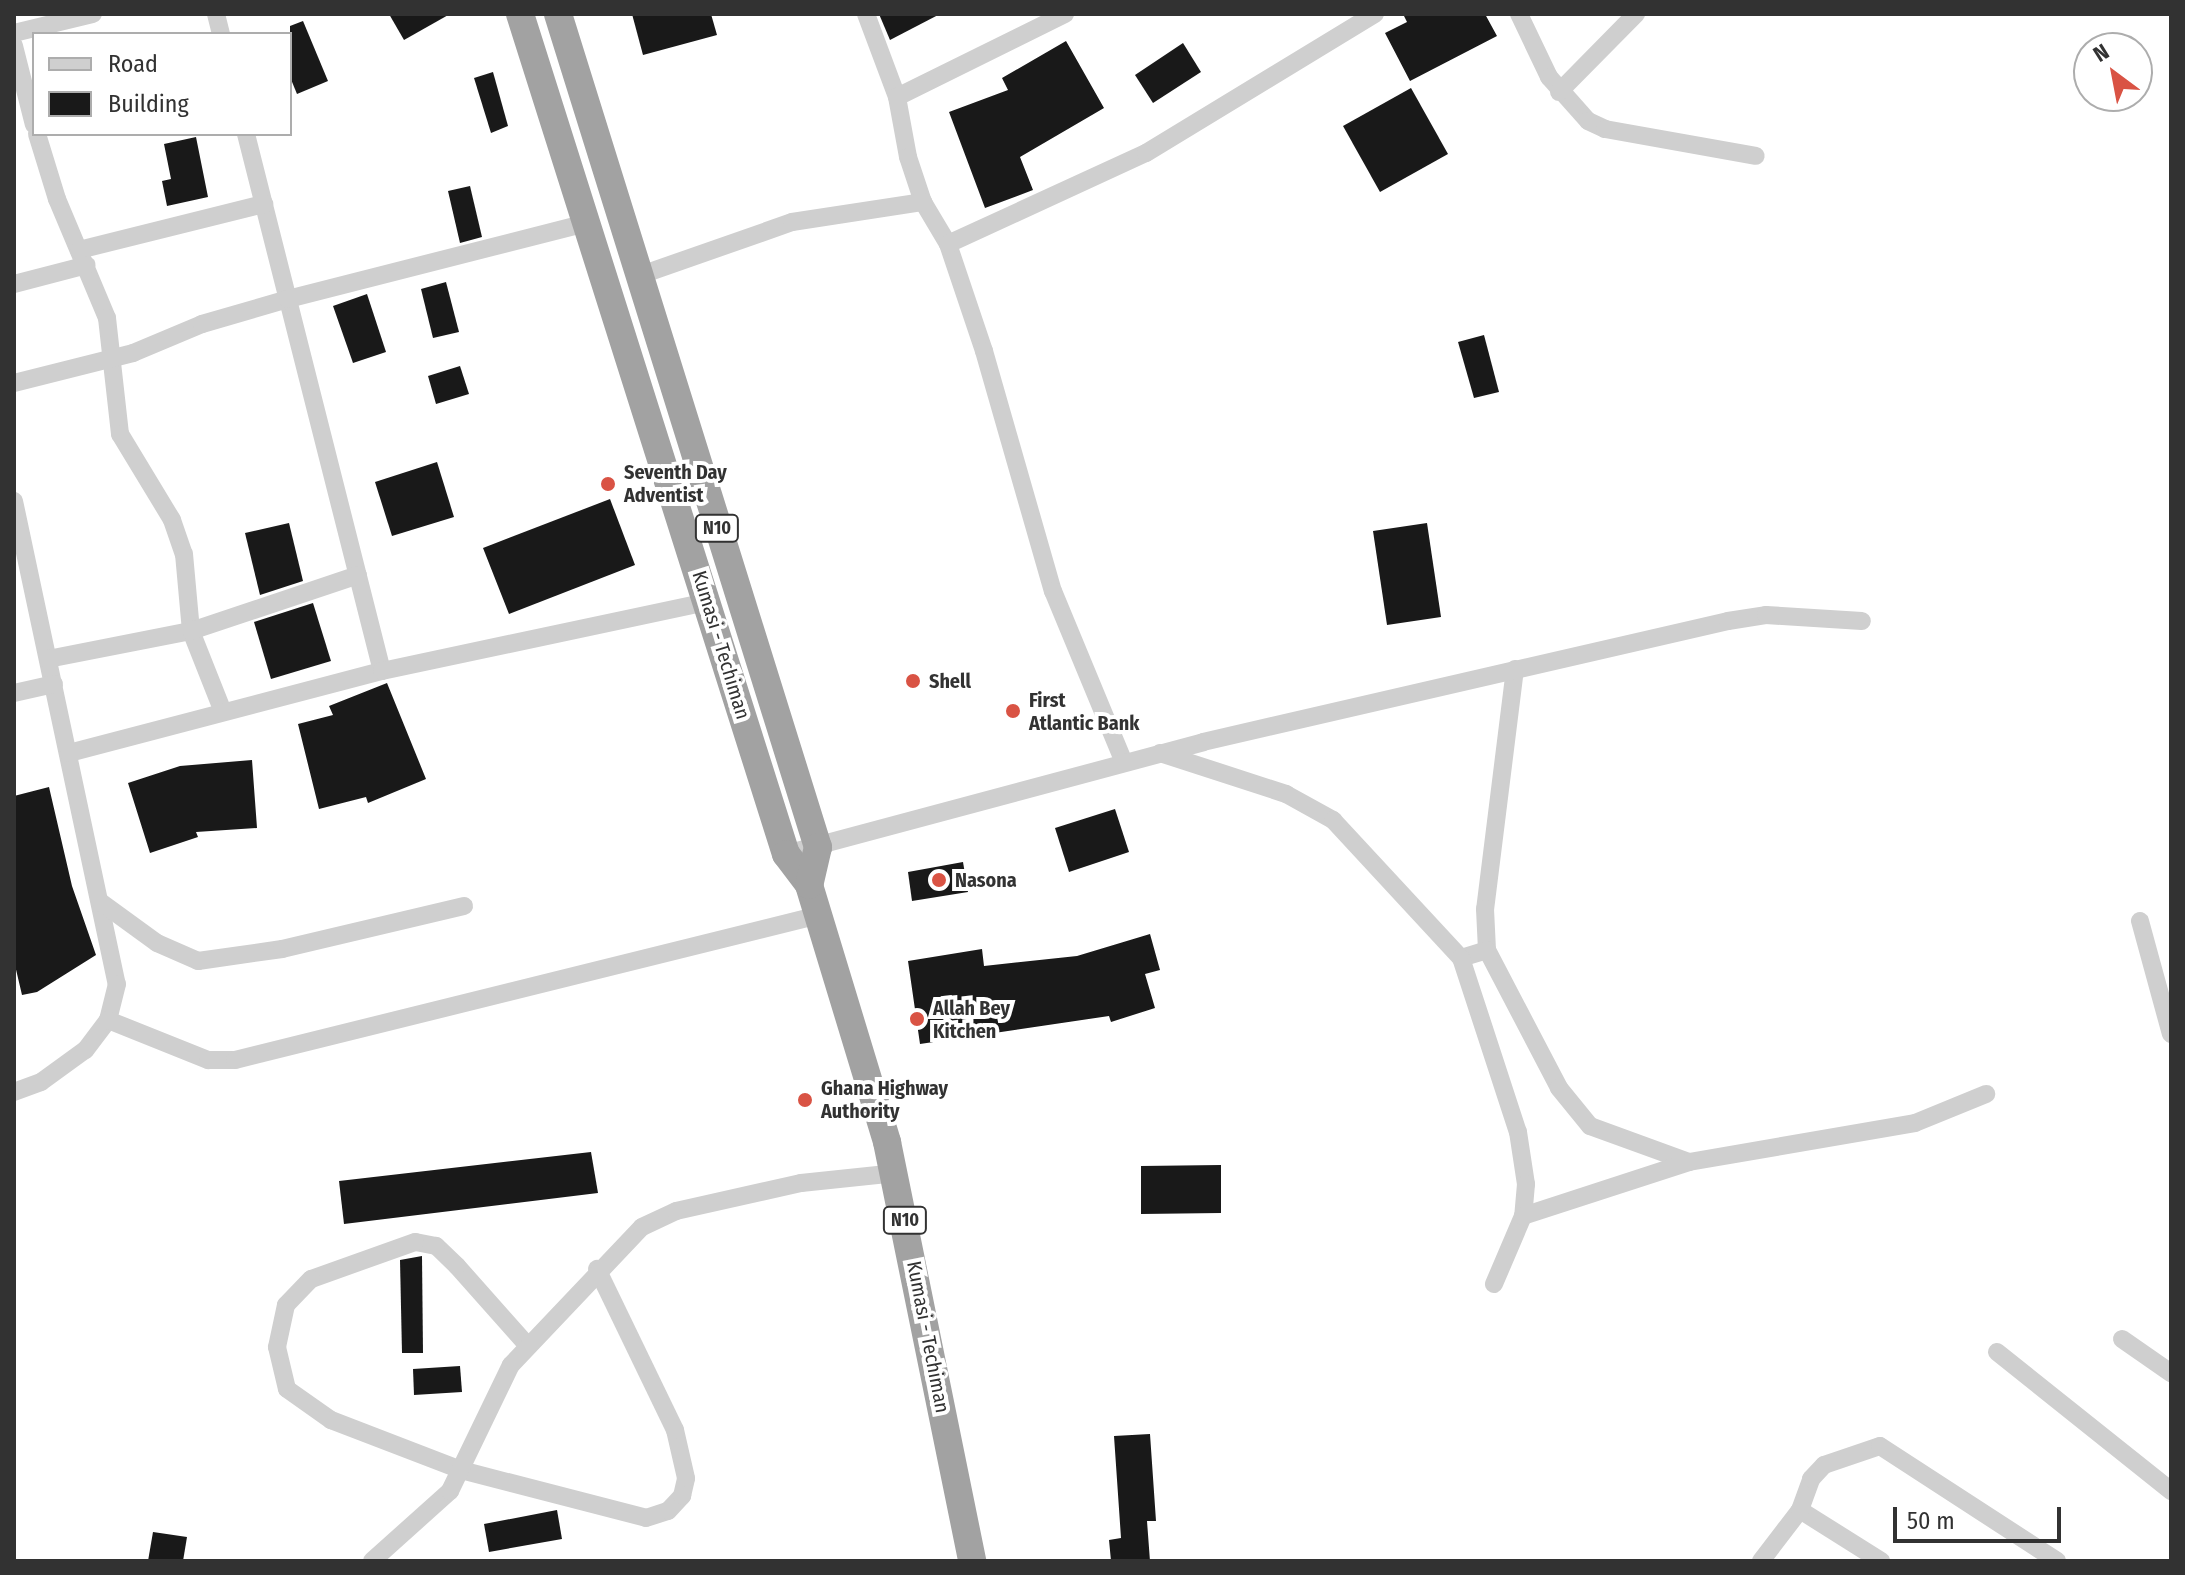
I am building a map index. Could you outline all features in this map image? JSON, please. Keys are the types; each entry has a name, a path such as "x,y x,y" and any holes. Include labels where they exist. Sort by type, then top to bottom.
{"highway":[{"name":"Kumasi - Techiman","path":"520,14 559,124 786,854 809,885 819,915 896,1173 972,1561"},
{"name":"Kumasi - Techiman","path":"558,14 818,847"},
{"path":"809,885 818,847"}],"street":[{"path":"14,33 93,14"},
{"path":"866,14 897,97 908,157 923,202 948,244 1053,591 1124,762"},
{"path":"897,97 1065,14"},
{"path":"948,244 1146,153 1375,14"},
{"path":"1519,14 1559,92 1588,121 1605,129 1756,156"},
{"path":"1559,92 1636,14"},
{"path":"14,46 32,117"},
{"path":"38,136 83,257 115,358 120,434 172,520 184,554 191,631 223,712"},
{"path":"247,136 382,671"},
{"path":"641,275 792,222 923,202"},
{"path":"14,284 83,257 264,204"},
{"path":"14,383 115,358 202,324 288,299 589,222"},
{"path":"14,501 117,984 108,1020 85,1050 41,1082 14,1092"},
{"path":"48,659 191,631 358,575"},
{"path":"69,753 382,671 707,602"},
{"path":"786,854 1124,762 1515,669 1766,615 1862,621"},
{"path":"1515,669 1485,909 1487,950 1559,1088 1590,1126 1689,1162"},
{"path":"14,693 54,684"},
{"path":"1160,753 1286,794 1333,820 1461,958 1518,1132 1526,1184 1523,1216 1494,1284"},
{"path":"102,903 157,943 198,961 282,949 464,906"},
{"path":"108,1020 208,1060 235,1060 819,915"},
{"path":"2140,921 2171,1034"},
{"path":"1461,958 1487,950"},
{"path":"1523,1216 1689,1162 1915,1123 1986,1094"},
{"path":"372,1561 422,1520 450,1491 498,1388 528,1346 597,1269 642,1227 676,1211 801,1183 896,1173"},
{"path":"528,1346 447,1256 436,1246 415,1242 311,1279 286,1305 277,1347 287,1389 331,1420 461,1470 646,1518 668,1511 682,1496 686,1478 675,1430 597,1269"},
{"path":"2122,1339 2171,1373"},
{"path":"1997,1352 2171,1491"},
{"path":"1761,1561 1800,1510 1811,1479 1824,1465 1880,1446 2057,1561"},
{"path":"1800,1510 1881,1561"}],"building":[{"path":"389,14 450,14 404,40"},
{"path":"632,14 711,14 717,35 643,55"},
{"path":"879,14 940,14 890,40"},
{"path":"1403,14 1485,14 1497,36 1410,81 1385,33 1407,22"},
{"path":"303,21 328,81 297,94 292,82 290,26"},
{"path":"1066,41 1104,108 1020,157 1033,190 985,208 949,112 1008,90 1002,78"},
{"path":"1183,43 1201,72 1153,103 1135,75"},
{"path":"493,72 508,126 491,133 474,78"},
{"path":"1411,88 1448,154 1380,192 1343,126"},
{"path":"196,137 208,197 167,206 162,181 171,179 164,144"},
{"path":"470,186 482,237 460,243 448,191"},
{"path":"446,282 459,332 433,338 421,289"},
{"path":"367,294 386,352 353,363 333,306"},
{"path":"1484,335 1499,392 1474,398 1458,342"},
{"path":"460,366 469,394 436,404 428,376"},
{"path":"437,462 454,517 392,536 375,482"},
{"path":"610,499 635,565 509,614 483,548"},
{"path":"289,523 303,581 260,595 245,533"},
{"path":"1427,523 1441,617 1387,625 1373,531"},
{"path":"313,603 331,661 271,679 254,622"},
{"path":"387,683 426,779 368,803 366,797 319,809 298,724 333,715 329,706"},
{"path":"252,760 257,828 196,832 198,837 150,853 128,783 180,766"},
{"path":"49,787 72,886 96,955 37,992 22,995 14,961 14,796"},
{"path":"1115,809 1129,852 1069,872 1055,828"},
{"path":"963,862 968,892 912,901 908,872"},
{"path":"1150,934 1160,970 1145,974 1155,1008 1111,1022 1109,1016 920,1044 908,961 982,949 984,966 1077,956"},
{"path":"591,1152 598,1193 344,1224 339,1181"},
{"path":"1221,1165 1221,1213 1141,1214 1141,1166"},
{"path":"422,1256 423,1353 402,1353 400,1260"},
{"path":"460,1366 462,1392 414,1395 413,1369"},
{"path":"1150,1434 1156,1521 1147,1521 1150,1561 1111,1561 1109,1540 1121,1538 1114,1436"},
{"path":"557,1510 562,1539 489,1552 484,1524"},
{"path":"153,1532 187,1537 183,1561 148,1561"}],"place":[{"name":"Seventh Day Adventist","path":"608,484"},
{"name":"Shell","path":"913,681"},
{"name":"First Atlantic Bank","path":"1013,711"},
{"name":"Nasona","path":"939,880"},
{"name":"Allah Bey Kitchen","path":"917,1019"},
{"name":"Ghana Highway Authority","path":"805,1100"}]}
